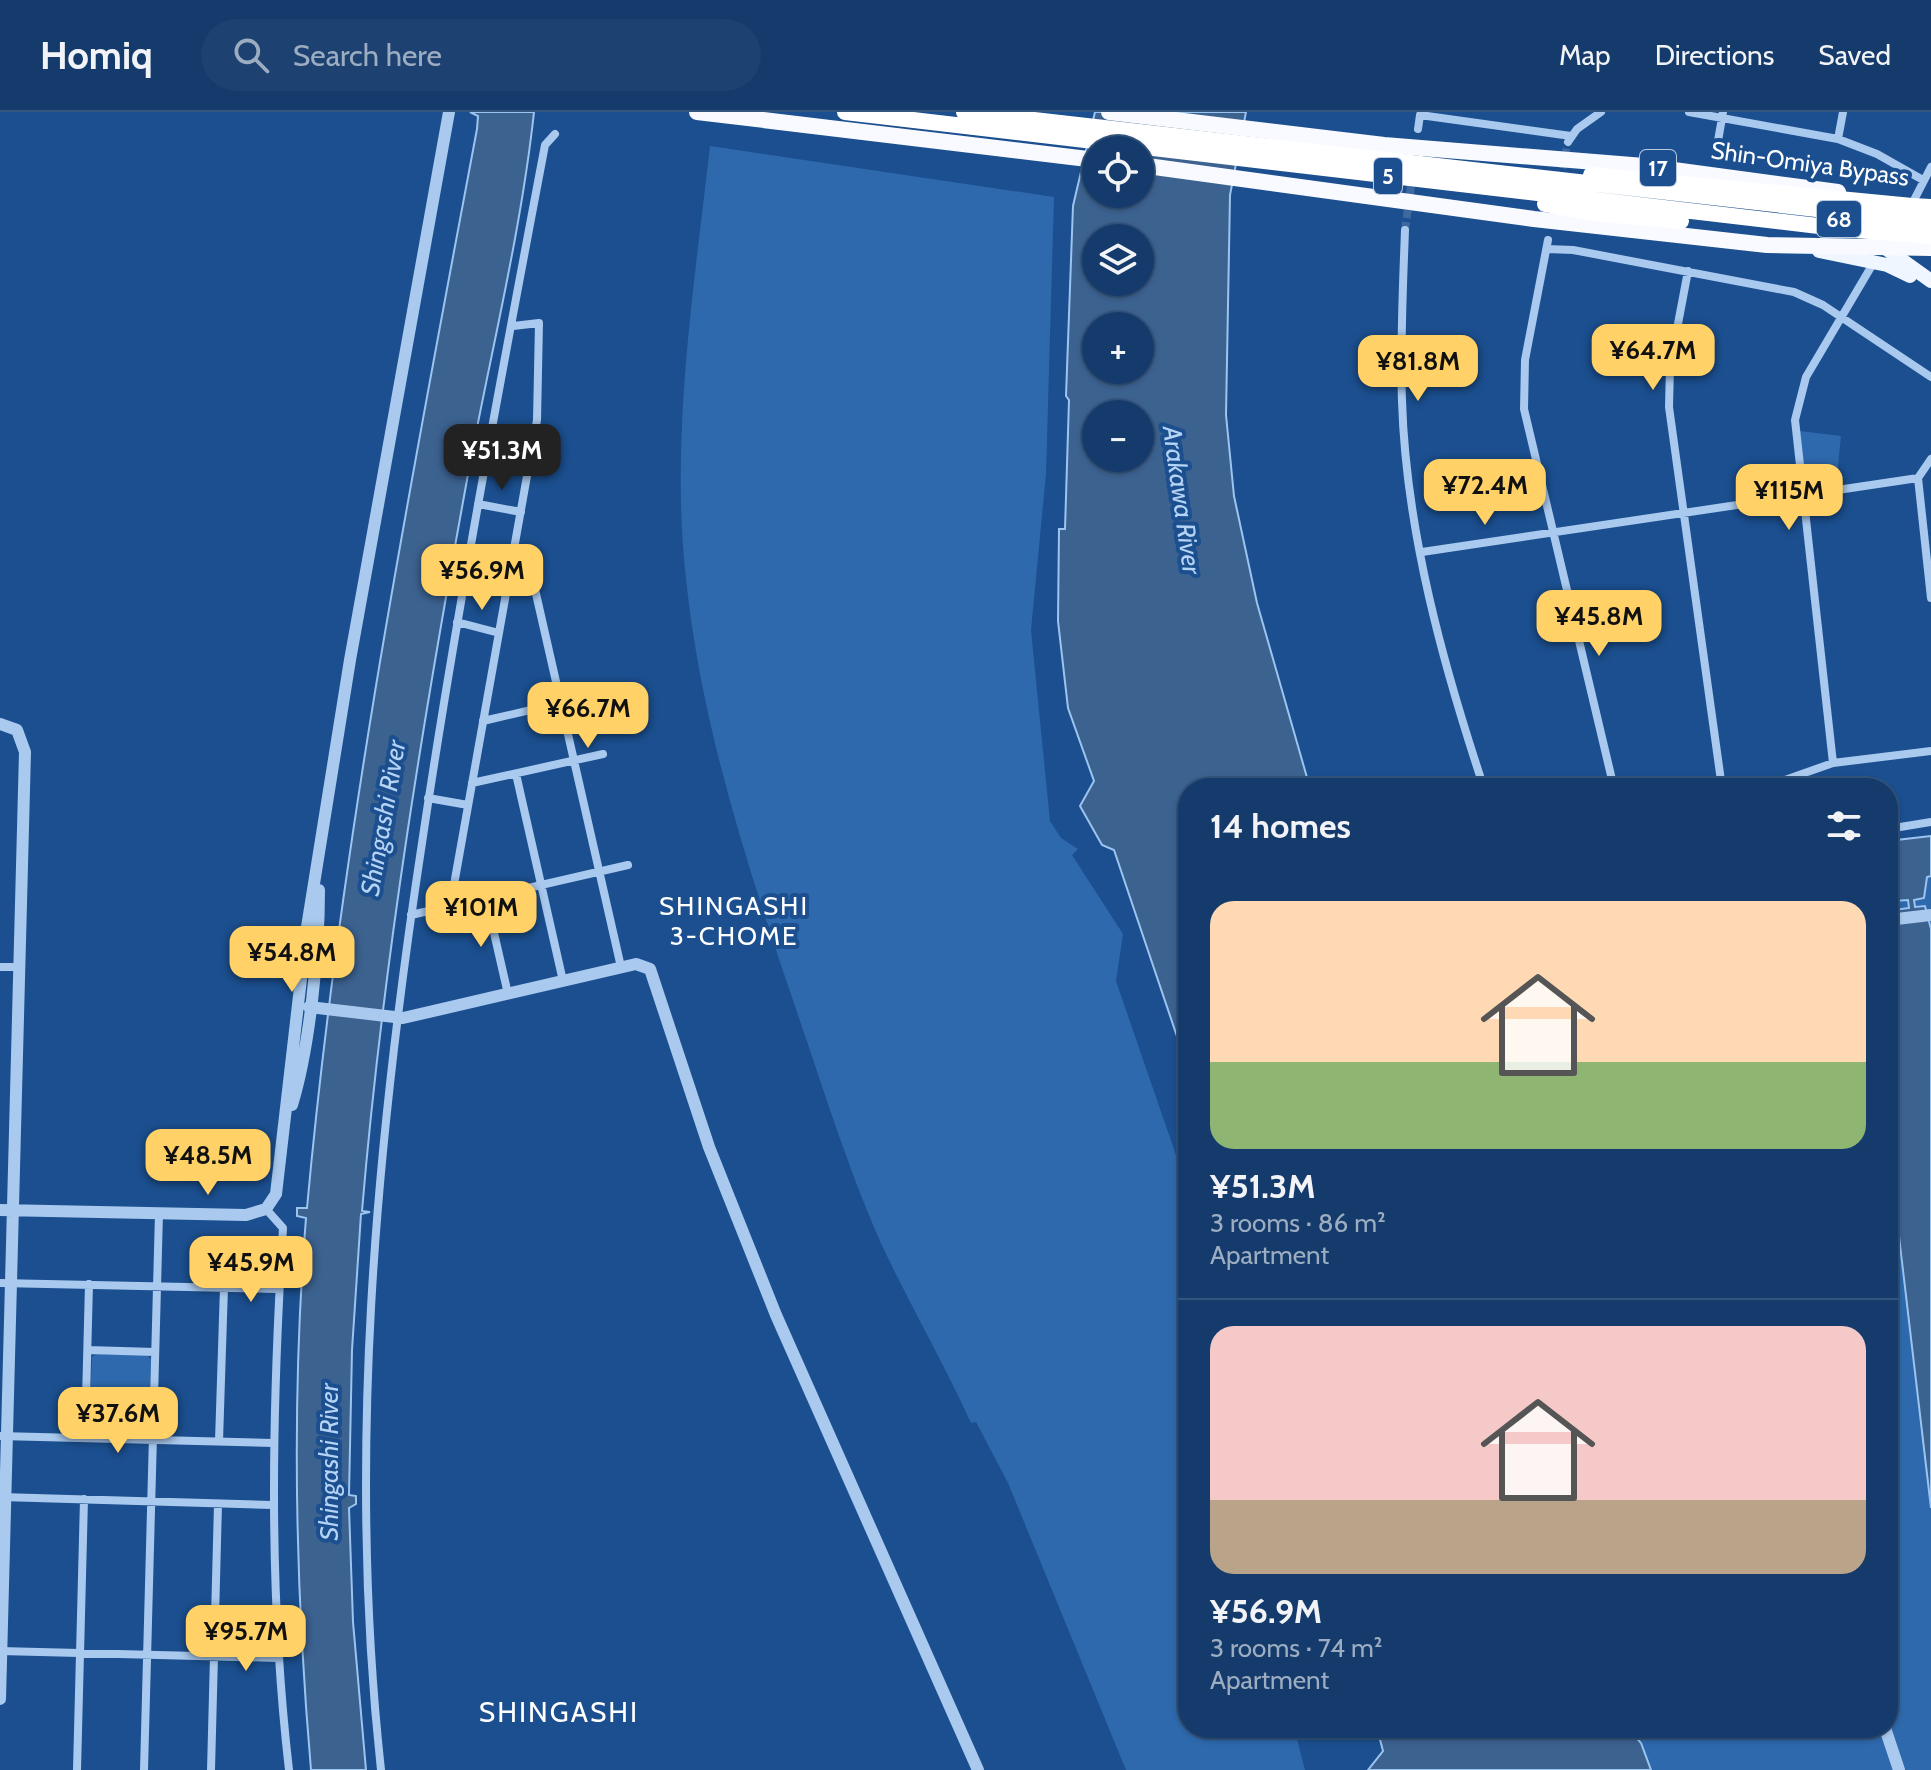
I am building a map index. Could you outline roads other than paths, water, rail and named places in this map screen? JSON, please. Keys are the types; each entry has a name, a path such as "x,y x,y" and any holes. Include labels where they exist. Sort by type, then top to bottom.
{"highway":[{"path":"697,112 1082,158"},
{"name":"5","path":"845,112 1422,173 1931,222"},
{"name":"5","path":"964,112 1844,229 1931,236"},
{"name":"Shin-Omiya Bypass","path":"1109,112 1384,145 1736,177 1912,204"},
{"path":"1154,167 1534,219 1807,248 1886,248 1925,244"},
{"path":"1422,173 1595,175 1931,206"},
{"path":"1422,173 1593,213 1925,244"}],"main road":[{"name":"68","path":"1736,177 1842,220 1931,281"},
{"name":"68","path":"1807,248 1894,267 1931,288"}],"street":[{"path":"6,1210 246,1215 266,1209 278,1188 307,927 350,660 449,112"},
{"path":"1418,129 1420,115 1569,139 1601,112"},
{"path":"1689,112 1722,115 1838,139 1877,154 1923,180"},
{"path":"1838,139 1843,112"},
{"path":"1718,141 1722,115"},
{"path":"381,1770 365,1573 366,1376 378,1189 396,1018 428,798 478,504 545,145 555,134"},
{"path":"1912,204 1931,167"},
{"path":"1405,230 1402,402 1422,552 1463,724 1481,778"},
{"path":"1612,778 1526,426 1523,393 1525,360 1548,245 1794,292 1841,317 1931,377"},
{"path":"1833,763 1794,440 1798,399 1806,377 1874,262"},
{"path":"1688,271 1669,386 1721,778"},
{"path":"450,907 537,420 539,323 513,326"},
{"path":"1931,459 1918,478 1931,598"},
{"path":"1422,552 1918,478"},
{"path":"478,504 521,512"},
{"path":"509,580 534,585 621,967"},
{"path":"457,622 499,633"},
{"path":"483,721 561,703"},
{"path":"0,724 17,730 25,745 19,967 6,1210 0,1699"},
{"path":"1790,778 1833,763 1931,751"},
{"path":"472,783 603,754"},
{"path":"516,774 563,981"},
{"path":"428,798 468,805"},
{"path":"1898,827 1931,822"},
{"path":"283,1136 300,1077 311,1007 319,929 319,855"},
{"path":"411,915 628,865"},
{"path":"486,898 508,994"},
{"path":"1898,919 1931,915"},
{"path":"311,1007 396,1018 621,967 641,964 651,971 709,1147 770,1300 978,1770"},
{"path":"0,967 19,967"},
{"path":"266,1209 283,1228 272,1443 272,1505 279,1658 289,1770"},
{"path":"144,1770 159,1213"},
{"path":"6,1282 279,1289"},
{"path":"85,1438 89,1284"},
{"path":"219,1441 224,1287"},
{"path":"88,1350 155,1352"},
{"path":"4,1436 272,1443"},
{"path":"3,1497 272,1505"},
{"path":"77,1770 84,1499"},
{"path":"211,1770 218,1504"},
{"path":"1,1651 279,1658"},
{"path":"1888,1738 1899,1770"}],"water":[{"name":"Shingashi River","path":"470,112 534,112 514,247 469,469 421,746 381,1024 362,1211 370,1212 361,1214 352,1350 349,1495 356,1496 356,1504 349,1508 353,1622 366,1770 311,1770 301,1632 297,1494 298,1356 306,1218 297,1216 297,1208 307,1208 338,936 358,801 402,532 477,129 478,116"},
{"name":"Arakawa River","path":"1095,112 1246,112 1230,195 1226,415 1234,496 1257,603 1307,778 1178,778 1178,1039 1114,850 1102,845 1080,806 1094,781 1068,708 1058,621 1059,529 1065,529 1069,400 1066,396 1073,206 1082,168 1082,208 1154,208 1154,136 1089,136"},
{"path":"1931,836 1931,876 1927,877 1924,898 1914,900 1915,907 1925,906 1931,929 1931,1508 1898,1228 1898,909 1909,908 1908,900 1898,901 1898,840"},
{"path":"1380,1738 1637,1738 1651,1770 1368,1770 1383,1751"}],"tunnel":[{"path":"1560,180 1568,142"},
{"path":"1405,230 1412,179"}],"district":[{"name":"SHINGASHI 3-CHOME","path":"734,921"},
{"name":"SHINGASHI","path":"559,1712"}]}
